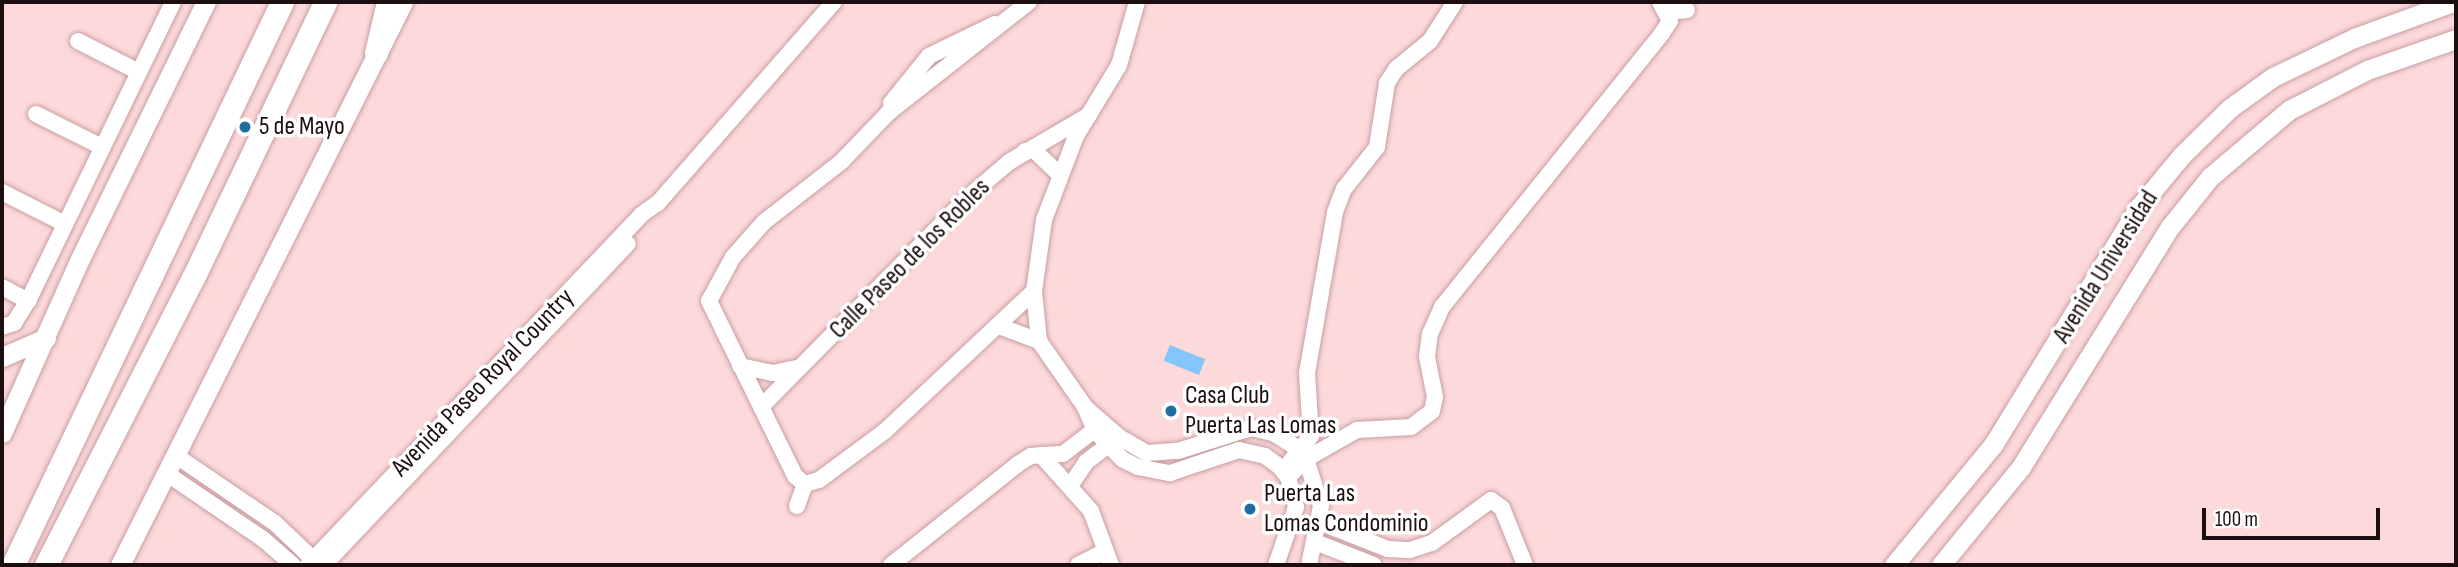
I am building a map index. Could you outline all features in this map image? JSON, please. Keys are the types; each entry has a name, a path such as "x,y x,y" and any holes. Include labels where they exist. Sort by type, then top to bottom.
{"highway":[{"path":"13,565 282,2"},
{"path":"46,565 199,266 326,2"},
{"path":"376,53 388,2"}],"main road":[{"path":"4,425 141,131 206,2"},
{"path":"120,565 403,2"},
{"name":"Avenida Universidad","path":"1894,565 1993,445 2139,207 2182,155 2230,108 2273,77 2354,38 2453,2"},
{"name":"Avenida Universidad","path":"1941,565 2021,467 2170,226 2210,177 2289,110 2367,70 2456,39"},
{"path":"2,357 46,338"}],"street":[{"path":"2,327 14,323 28,301 173,2"},
{"name":"Avenida Paseo Royal Country","path":"317,564 595,275 834,2"},
{"path":"805,484 795,477 709,301 717,282 744,241 841,162 867,132 1029,2"},
{"path":"1137,2 1119,65 1059,174 1044,220 1034,291 1039,341 1099,427 1113,441 1122,459 1153,472 1192,468 1239,450 1265,456 1285,473 1296,507 1276,565"},
{"path":"1303,456 1311,436 1307,373 1335,212 1344,189 1377,147 1387,83 1396,69 1430,41 1455,2"},
{"path":"1285,473 1303,456 1357,430 1411,427 1432,411 1435,397 1427,357 1430,334 1442,307 1662,33 1670,21 1664,7"},
{"path":"1664,7 1687,10"},
{"path":"78,41 139,72"},
{"path":"36,114 102,147"},
{"name":"Calle Paseo de los Robles","path":"761,407 796,368 871,299 942,220 1025,151 1091,114"},
{"path":"1025,151 1034,150 1059,174"},
{"path":"2,191 65,224"},
{"path":"2,287 28,301"},
{"path":"805,484 819,480 885,431 1034,291"},
{"path":"999,326 1039,341"},
{"path":"740,366 772,373 796,368"},
{"path":"891,565 1018,464 1041,455 1063,454 1099,427"},
{"path":"1113,441 1147,453 1164,454 1251,428 1273,433 1303,456 1318,486 1319,522 1308,565"},
{"path":"1070,486 1086,463 1113,441"},
{"path":"1041,455 1091,511 1108,558 1078,565"},
{"path":"170,464 275,523 317,564"},
{"path":"170,464 293,565"},
{"path":"797,506 805,484"},
{"path":"1319,522 1376,545 1410,550 1432,542 1495,494 1524,565"},
{"path":"263,539 275,523"},
{"path":"1315,542 1373,565 1376,545"}],"water":[{"path":"1170,345 1205,359 1199,375 1164,361"}],"place":[{"name":"5 de Mayo","path":"245,127"},
{"name":"Casa Club Puerta Las Lomas","path":"1171,411"},
{"name":"Puerta Las Lomas Condominio","path":"1250,509"}]}
